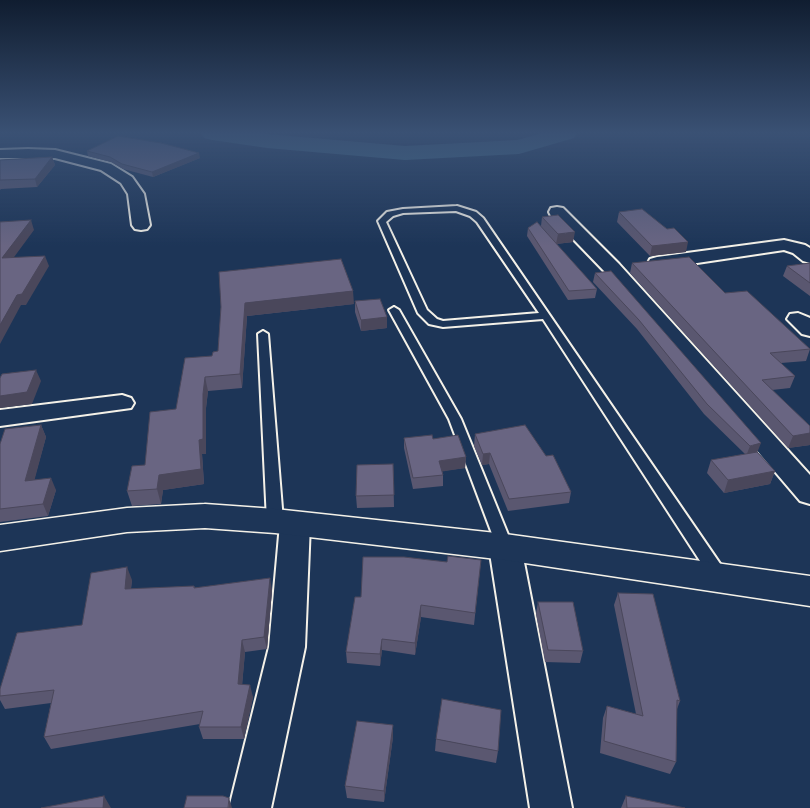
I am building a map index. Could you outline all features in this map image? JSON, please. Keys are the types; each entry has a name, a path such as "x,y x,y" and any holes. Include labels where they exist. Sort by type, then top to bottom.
{"main road":[{"path":"0,538 127,520 205,516 285,522 505,547 810,591"}],"street":[{"path":"112,171 127,180 136,194 141,225"},
{"path":"557,212 627,267 810,494"},
{"path":"627,267 784,244 799,248 810,257"},
{"path":"0,418 122,403"},
{"path":"250,808 287,647 285,522"},
{"path":"505,547 551,808"}],"lane":[{"path":"546,316 443,324 433,322 422,311 382,221 390,214 403,211 457,208 473,214 480,220 546,316 721,577"},
{"path":"394,310 455,419 505,547"},
{"path":"263,334 285,522"}],"building":[{"path":"0,171 41,171 35,179 0,180"},
{"path":"642,209 667,229 674,228 688,242 652,246 619,212"},
{"path":"558,215 575,232 558,234 542,217"},
{"path":"31,220 2,258 45,256 22,294 17,295 0,325 0,222"},
{"path":"537,222 597,289 569,291 528,228"},
{"path":"689,257 725,293 747,291 810,349 770,353 795,376 762,380 810,426 810,433 793,436 632,263"},
{"path":"341,259 353,291 245,303 240,374 205,377 203,439 199,440 201,469 159,475 157,489 127,491 132,466 145,465 150,412 176,409 185,358 212,356 213,352 218,351 221,307 219,272"},
{"path":"810,263 810,283 787,266"},
{"path":"611,271 761,443 750,446 707,404 639,320 595,273"},
{"path":"380,299 387,317 361,320 355,301"},
{"path":"36,370 27,392 0,396 0,378 2,374"},
{"path":"41,425 25,481 51,478 43,504 0,509 0,444 5,429"},
{"path":"525,425 546,456 553,455 571,492 509,499 490,453 483,454 475,434"},
{"path":"432,435 433,439 458,435 466,457 439,461 443,475 413,478 404,438"},
{"path":"757,452 775,471 728,480 711,460"},
{"path":"393,464 394,495 356,496 357,465"},
{"path":"448,556 481,560 475,613 421,605 415,643 382,639 380,654 346,652 355,597 361,597 363,557 404,557 447,562"},
{"path":"127,567 125,589 194,586 194,588 270,578 264,637 242,640 238,684 250,685 241,727 199,727 203,711 44,737 54,690 0,696 0,689 17,633 82,625 91,573"},
{"path":"618,593 653,594 680,701 677,700 676,762 604,741 607,706 643,716"},
{"path":"538,602 573,602 583,651 548,650"},
{"path":"442,699 501,710 498,751 436,739"},
{"path":"357,721 393,725 384,791 345,786"},
{"path":"104,796 103,808 41,808"},
{"path":"187,796 223,796 229,798 228,808 184,808"},
{"path":"626,796 685,808 627,808"}]}
